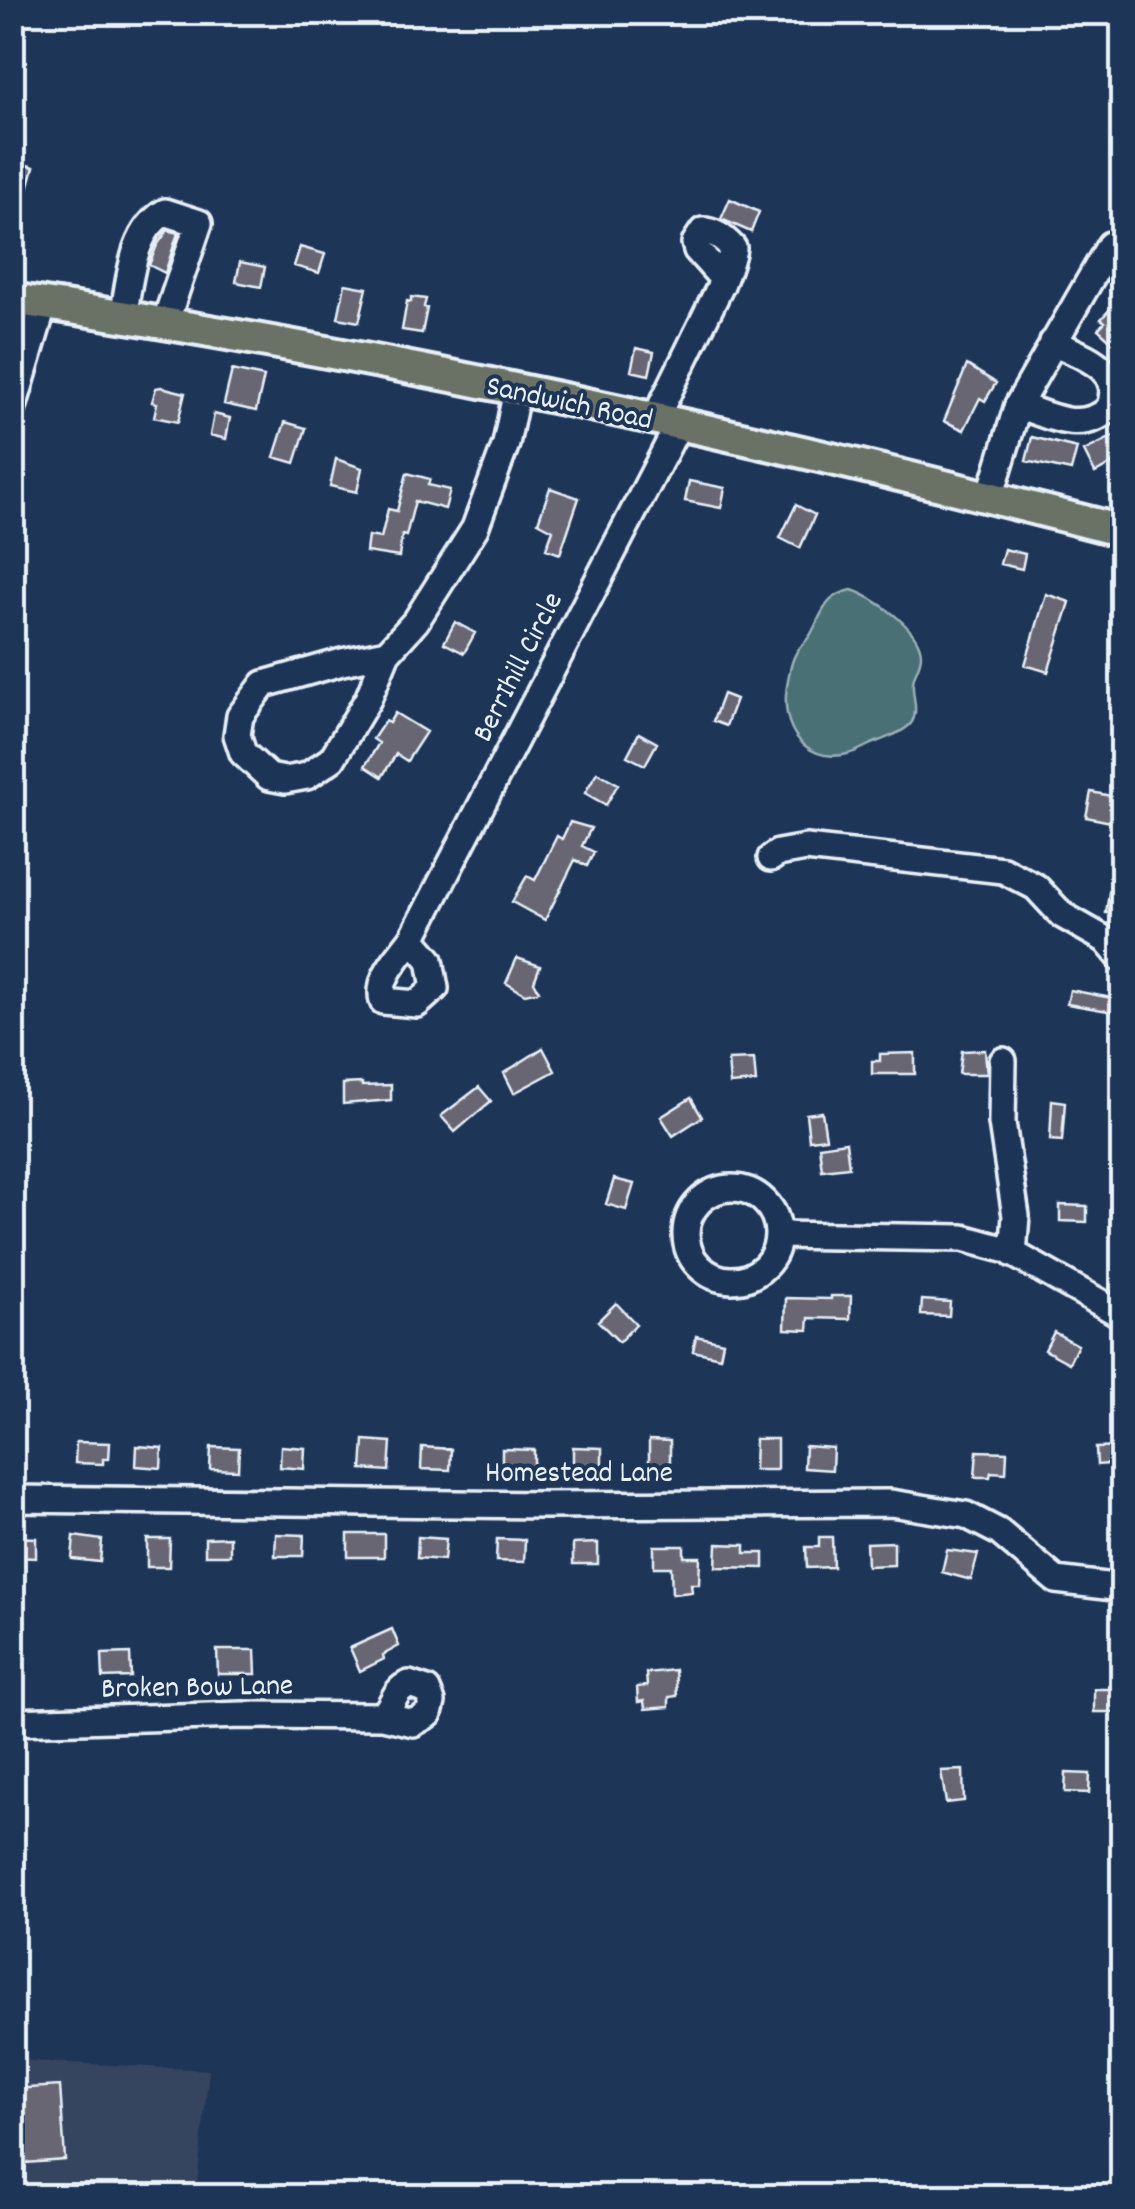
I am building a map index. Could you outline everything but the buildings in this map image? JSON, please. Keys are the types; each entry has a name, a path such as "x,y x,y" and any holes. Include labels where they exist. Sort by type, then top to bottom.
{"main road":[{"name":"Sandwich Road","path":"12,298 305,347 518,390 990,497 1122,531"}],"street":[{"path":"124,316 134,258 144,235 165,212 199,224 166,323"},
{"path":"990,497 1018,405 1110,245"},
{"name":"BerrIhill Circle","path":"412,939 667,422 723,279"},
{"path":"12,411 44,304"},
{"path":"1018,405 1081,423 1098,418 1109,409 1114,390 1107,372 1097,363 1052,342"},
{"path":"388,653 264,684 240,716 237,735 243,752 269,777 301,779 332,759 348,736 388,653 426,607 475,528 506,444 518,390"},
{"path":"771,858 806,848 1003,870 1036,887 1062,916 1106,940 1122,959"},
{"path":"1003,1061 1002,1123 1016,1216 1013,1254"},
{"path":"778,1235 964,1238 1013,1254 1122,1315"},
{"name":"Homestead Lane","path":"12,1499 544,1505 892,1503 966,1515 999,1532 1056,1580 1122,1588"},
{"name":"Broken Bow Lane","path":"12,1722 244,1715 382,1716"}],"shaded area":[{"path":"13,2060 209,2070 196,2196 13,2196"}],"green space":[{"path":"852,590 895,615 919,645 921,659 913,684 915,713 912,722 897,733 848,754 832,756 817,753 795,735 786,705 787,686 796,654 826,605"}]}
